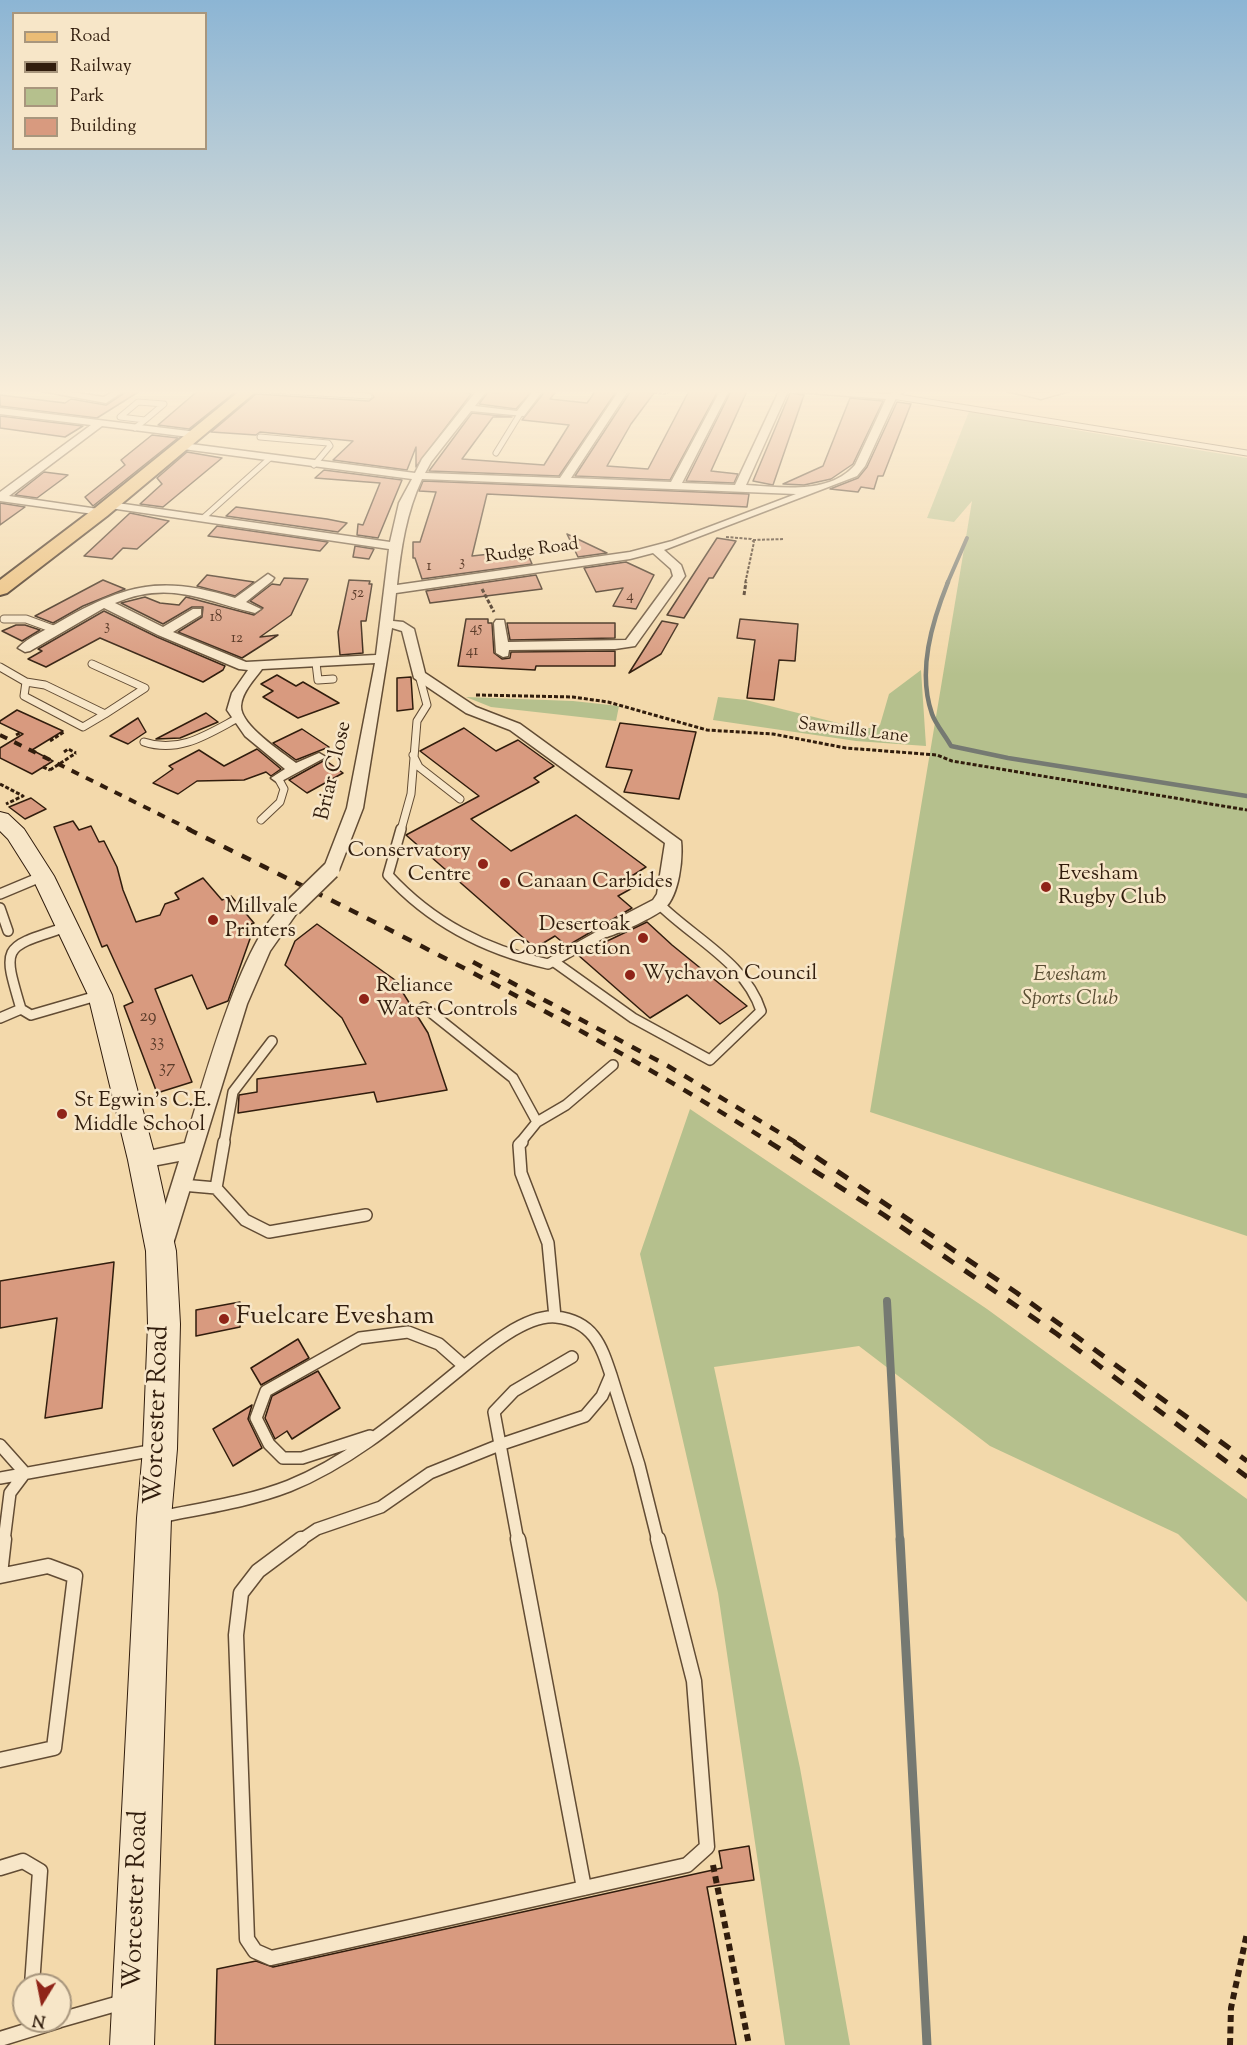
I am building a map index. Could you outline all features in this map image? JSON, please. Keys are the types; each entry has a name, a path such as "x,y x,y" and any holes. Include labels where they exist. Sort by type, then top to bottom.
{"main road":[{"path":"0,589 136,484"},
{"name":"Worcester Road","path":"1,818 15,834 43,876 69,926 100,995 142,1160 161,1251 164,1324 160,1449 154,1518 132,2045"}],"street":[{"path":"1,498 15,484"},
{"name":"Briar Close","path":"161,1251 224,1047 255,965 268,936 293,907 332,870 355,808 382,659 395,546 405,503 413,484"},
{"path":"617,484 812,491"},
{"path":"738,490 741,484"},
{"name":"Rudge Road","path":"390,590 656,549 699,535 828,484"},
{"path":"1,498 203,518 395,546"},
{"path":"500,623 503,649 630,643 679,576 677,568 656,549"},
{"path":"237,603 268,578"},
{"path":"24,648 104,603 139,592 166,588 188,590 255,609"},
{"path":"104,603 163,633 244,666 256,668 382,659"},
{"path":"163,633 197,612"},
{"path":"385,624 399,625 408,629 419,675 471,710 515,727 673,841 674,851 665,895 659,904 607,931"},
{"path":"256,668 238,696 234,710 238,718 295,769"},
{"path":"278,778 319,757"},
{"path":"142,1160 193,1150"}],"lane":[{"path":"203,518 241,484"},
{"path":"4,619 26,619 56,630"},
{"path":"26,682 24,696 83,727 145,688 92,663"},
{"path":"316,663 318,680 333,679"},
{"path":"0,667 26,682 45,685 105,714"},
{"path":"419,675 430,702 427,712 417,721 411,794 402,829 390,857 388,875 425,911 474,939 533,961 548,964 607,931"},
{"path":"144,742 159,748 177,747 195,741 238,718"},
{"path":"413,755 419,767 460,799"},
{"path":"261,820 280,802 284,789 278,778"},
{"path":"0,894 43,876"},
{"path":"553,961 633,1018 710,1060 761,1011 760,1002 731,967 672,919 659,904"},
{"path":"0,908 8,931"},
{"path":"69,926 26,941 12,950 7,960 21,1009 31,1015 100,995"},
{"path":"424,1007 513,1078 537,1122"},
{"path":"0,1018 21,1009"},
{"path":"216,1188 233,1092 272,1041"},
{"path":"555,1317 548,1243 521,1173 519,1144 537,1122 566,1105 613,1065"},
{"path":"182,1185 216,1188 245,1220 269,1232 366,1215"},
{"path":"154,1518 240,1501 288,1486 320,1471 386,1431 496,1340 525,1324 555,1317 583,1325 601,1344 611,1376 639,1466 694,1681 707,1847 687,1865 271,1958 255,1951 247,1939 236,1635 241,1593 258,1571 317,1529 381,1507 430,1473 502,1444 585,1416 603,1396 611,1376"},
{"path":"386,1431 302,1458 284,1458 269,1444 255,1418 266,1391 360,1338 408,1332 439,1344 464,1366"},
{"path":"572,1357 514,1391 494,1412 502,1444 584,1888"},
{"path":"0,1445 25,1473"},
{"path":"0,1478 160,1449"},
{"path":"0,1761 54,1748 75,1576 62,1567 39,1566 0,1575 10,1493 25,1473"},
{"path":"0,1868 23,1861 40,1871 33,1973"},
{"path":"72,2017 134,1999"}],"path":[{"path":"699,535 753,540 757,538 784,539"},
{"path":"744,595 753,540"},
{"path":"476,578 500,623"},
{"name":"Sawmills Lane","path":"454,698 573,697 608,702 707,730 773,734 846,748 937,755 952,761 1247,810"},
{"path":"64,752 68,749 76,753"},
{"path":"43,767 50,770 76,753"},
{"path":"0,784 23,796 1,818"},
{"path":"707,1847 749,2045"},
{"path":"1230,2045 1231,2008 1247,1933"}],"green space":[{"name":"Evesham Sports Club","path":"940,484 1247,484 1247,1236 870,1112 972,501 954,522 927,518"},
{"path":"921,670 926,746 856,741 713,720 718,697 746,700 858,728 874,728 880,725 889,694"},
{"path":"466,697 573,701 619,706 616,721 491,707"},
{"path":"690,1109 987,1309 1247,1499 1247,1602 1178,1534 990,1446 859,1346 714,1367 800,1768 850,2045 785,2045 718,1593 640,1254"}],"building":[{"path":"28,484 55,484 37,498 15,495"},
{"path":"101,484 120,484 93,506 85,497"},
{"path":"162,484 190,484 163,507 140,504"},
{"path":"379,484 400,484 378,538 357,535 358,524 363,525"},
{"path":"422,484 509,484 749,494 747,507 487,494 472,556 526,550 532,564 422,579 415,558 413,558 413,542 420,542 436,492 419,491"},
{"path":"842,484 875,484 874,489 861,487 858,492 830,489"},
{"path":"0,503 25,507 0,525"},
{"path":"236,507 347,523 338,532 226,516"},
{"path":"130,513 169,521 137,549 123,548 112,559 84,556"},
{"path":"217,526 328,542 320,551 208,536"},
{"path":"567,534 607,553 578,557"},
{"path":"717,538 736,541 684,618 667,615"},
{"path":"355,546 374,549 369,559 353,557"},
{"path":"626,562 654,575 636,609 613,606 623,588 596,592 584,568"},
{"path":"207,575 254,582 235,596 197,586"},
{"path":"536,575 542,589 430,603 426,591"},
{"path":"284,578 308,579 291,615 260,637 278,635 242,658 178,632 202,617 203,607 192,607 163,624 121,603 145,597 160,603 179,605 186,597 254,615 263,608 250,601 272,584 280,585"},
{"path":"103,580 125,589 83,606 53,623 35,616"},
{"path":"349,580 370,581 369,584 372,584 366,621 361,621 363,653 340,655 338,632"},
{"path":"104,611 225,666 223,670 203,682 100,638 46,667 28,659 42,651 38,649"},
{"path":"466,619 488,619 488,623 492,623 494,653 502,659 510,658 511,652 615,651 615,666 536,666 535,670 458,666"},
{"path":"740,619 798,624 795,661 779,660 774,700 747,698 755,640 737,638"},
{"path":"662,621 678,624 661,654 629,673"},
{"path":"507,623 615,623 615,638 510,640"},
{"path":"16,625 25,625 40,630 22,641 2,631"},
{"path":"277,675 296,686 303,682 339,703 298,718 263,697 273,691 261,684"},
{"path":"411,677 413,709 397,711 397,678"},
{"path":"17,710 63,731 32,750 53,761 32,774 0,758 0,748 23,734 0,723"},
{"path":"206,713 218,722 180,738 156,739"},
{"path":"138,718 146,732 128,744 110,736"},
{"path":"620,723 696,732 679,799 624,792 632,770 606,767"},
{"path":"464,728 496,751 518,740 554,766 534,778 539,782 471,819 511,851 576,815 646,867 627,879 636,886 618,896 632,908 567,946 555,936 535,948 406,835 479,796 420,751"},
{"path":"302,729 329,747 296,760 273,743"},
{"path":"257,749 281,769 271,776 266,772 244,780 197,781 178,794 153,783 173,769 169,766 199,750 224,766"},
{"path":"325,760 343,773 307,793 289,780"},
{"path":"31,798 46,809 25,819 9,807"},
{"path":"73,821 79,830 91,826 99,842 104,841 117,867 123,890 136,922 160,915 165,904 179,899 175,893 203,878 222,900 231,896 254,923 242,927 251,936 228,1001 207,1009 192,975 155,989 192,1082 157,1093 124,1006 133,1002 107,945 102,947 54,827"},
{"path":"647,922 747,1006 720,1024 687,995 650,1018 578,955"},
{"name":"Reliance Water Controls","path":"317,924 395,980 428,1033 447,1090 377,1102 374,1092 238,1113 239,1095 257,1092 257,1079 366,1064 342,1018 285,965 295,941"},
{"path":"114,1262 102,1408 45,1418 57,1318 0,1328 0,1281"},
{"name":"Fuelcare Evesham","path":"240,1302 240,1327 196,1336 196,1310"},
{"path":"298,1339 309,1358 261,1385 251,1368"},
{"path":"318,1371 340,1408 292,1439 287,1431 275,1439 265,1418 272,1396"},
{"path":"252,1405 248,1419 262,1448 233,1466 213,1429"},
{"path":"749,1846 754,1880 707,1887 736,2045 215,2045 217,1969 256,1961 273,1967 722,1868 719,1851"}],"waterway":[{"path":"947,584 967,538"},
{"path":"948,582 928,647 926,681 932,714 951,746 1008,758 1247,796"},
{"path":"887,1301 900,1541"},
{"path":"900,1539 927,2045"}],"railway":[{"path":"0,735 191,830"},
{"path":"188,829 484,978 629,1058 771,1143"},
{"path":"473,962 668,1066 797,1143"},
{"path":"769,1142 884,1215 1057,1334 1247,1477"},
{"path":"794,1142 1017,1293 1247,1461"}],"place":[{"name":"Conservatory Centre","path":"483,864"},
{"name":"Canaan Carbides","path":"505,883"},
{"name":"Evesham Rugby Club","path":"1046,887"},
{"name":"Millvale Printers","path":"213,920"},
{"name":"Desertoak Construction","path":"643,938"},
{"name":"Wychavon Council","path":"630,975"},
{"name":"Reliance Water Controls","path":"364,999"},
{"name":"St Egwin's C.E. Middle School","path":"62,1114"},
{"name":"Fuelcare Evesham","path":"224,1319"}]}
